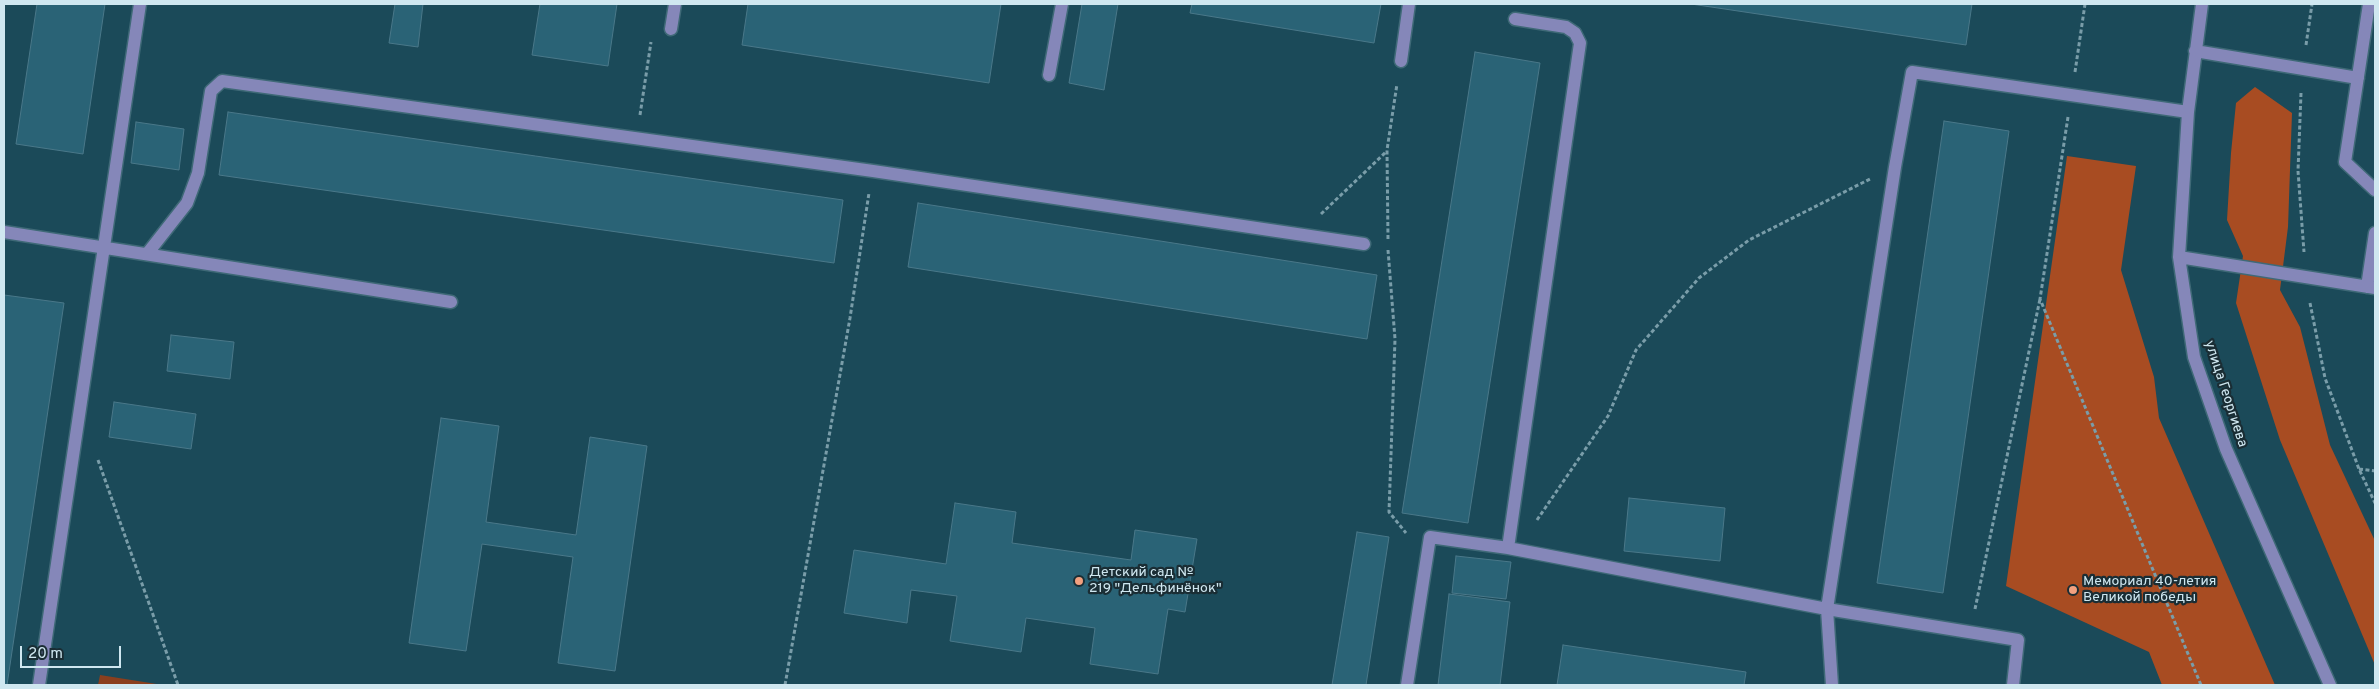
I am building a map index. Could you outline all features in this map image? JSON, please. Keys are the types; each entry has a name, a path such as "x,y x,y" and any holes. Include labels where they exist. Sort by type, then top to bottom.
{"street":[{"path":"39,685 140,4"},
{"path":"671,29 675,4"},
{"path":"1050,75 1062,4"},
{"path":"1401,62 1409,4"},
{"name":"улица Георгиева","path":"2202,4 2188,112 2179,257 2194,357 2226,449 2330,685"},
{"path":"2369,4 2345,162 2375,190"},
{"path":"1508,548 1580,44 1575,33 1566,27 1515,19"},
{"path":"2195,51 2358,78"},
{"path":"1832,685 1827,609 1895,167 1912,72 2188,112"},
{"path":"147,254 187,203 198,173 211,91 222,81 873,171 1364,244"},
{"path":"4,232 451,302"},
{"path":"2179,257 2371,287 2375,232"},
{"path":"1407,685 1430,537 1508,548 1827,609 2018,640 2013,685"}],"path":[{"path":"1970,632 2040,299 2085,4"},
{"path":"637,138 653,27 671,29"},
{"path":"1401,62 1388,150 1388,259 1394,339 1389,512 1427,559"},
{"path":"1300,234 1388,150"},
{"path":"1508,548 1534,524 1608,416 1636,350 1699,278 1749,240 1895,167"},
{"path":"784,685 850,318 873,171"},
{"path":"2040,299 2201,685"},
{"path":"96,455 178,685"},
{"path":"2359,469 2375,471"}],"shaded area":[{"path":"2255,87 2292,113 2288,227 2280,290 2300,327 2330,445 2375,541 2375,665 2280,440 2236,303 2243,256 2227,220 2231,153 2236,103"},
{"path":"2067,156 2136,166 2121,270 2154,377 2159,418 2275,685 2162,685 2149,652 2006,586"},
{"path":"100,675 163,685 98,685"}],"building":[{"path":"37,4 105,4 83,154 16,144"},
{"path":"395,4 423,4 418,47 389,43"},
{"path":"540,4 617,4 608,66 532,55"},
{"path":"748,4 1001,4 989,83 742,45"},
{"path":"1082,4 1118,4 1104,90 1069,83"},
{"path":"1192,4 1381,4 1374,43 1190,13"},
{"path":"1691,4 1972,4 1966,45"},
{"path":"1475,52 1540,63 1468,523 1402,513"},
{"path":"228,112 843,200 834,263 219,175"},
{"path":"1944,121 2009,131 1943,593 1877,583"},
{"path":"136,122 184,129 179,170 131,163"},
{"path":"918,203 1377,275 1367,339 908,267"},
{"path":"4,295 64,303 7,685 4,685"},
{"path":"171,335 234,342 230,379 167,371"},
{"path":"114,402 196,414 191,449 109,437"},
{"path":"441,418 499,426 486,522 576,535 590,437 647,446 615,671 558,663 573,557 482,544 466,651 409,643"},
{"path":"1629,498 1725,508 1720,561 1624,551"},
{"path":"955,503 1016,512 1012,543 1131,560 1135,530 1197,539 1185,612 1168,609 1158,674 1090,664 1095,628 1026,618 1021,652 950,641 957,596 911,590 907,623 844,613 854,550 946,564"},
{"path":"1357,532 1389,537 1366,685 1332,685"},
{"path":"1456,556 1511,562 1506,599 1452,593"},
{"path":"1449,594 1510,602 1500,685 1438,685"},
{"path":"1563,645 1746,672 1744,685 1557,685"}],"place":[{"name":"Детский сад № 219 \"Дельфинёнок\"","path":"1079,581"},
{"name":"Мемориал 40-летия Великой победы","path":"2073,590"}]}
